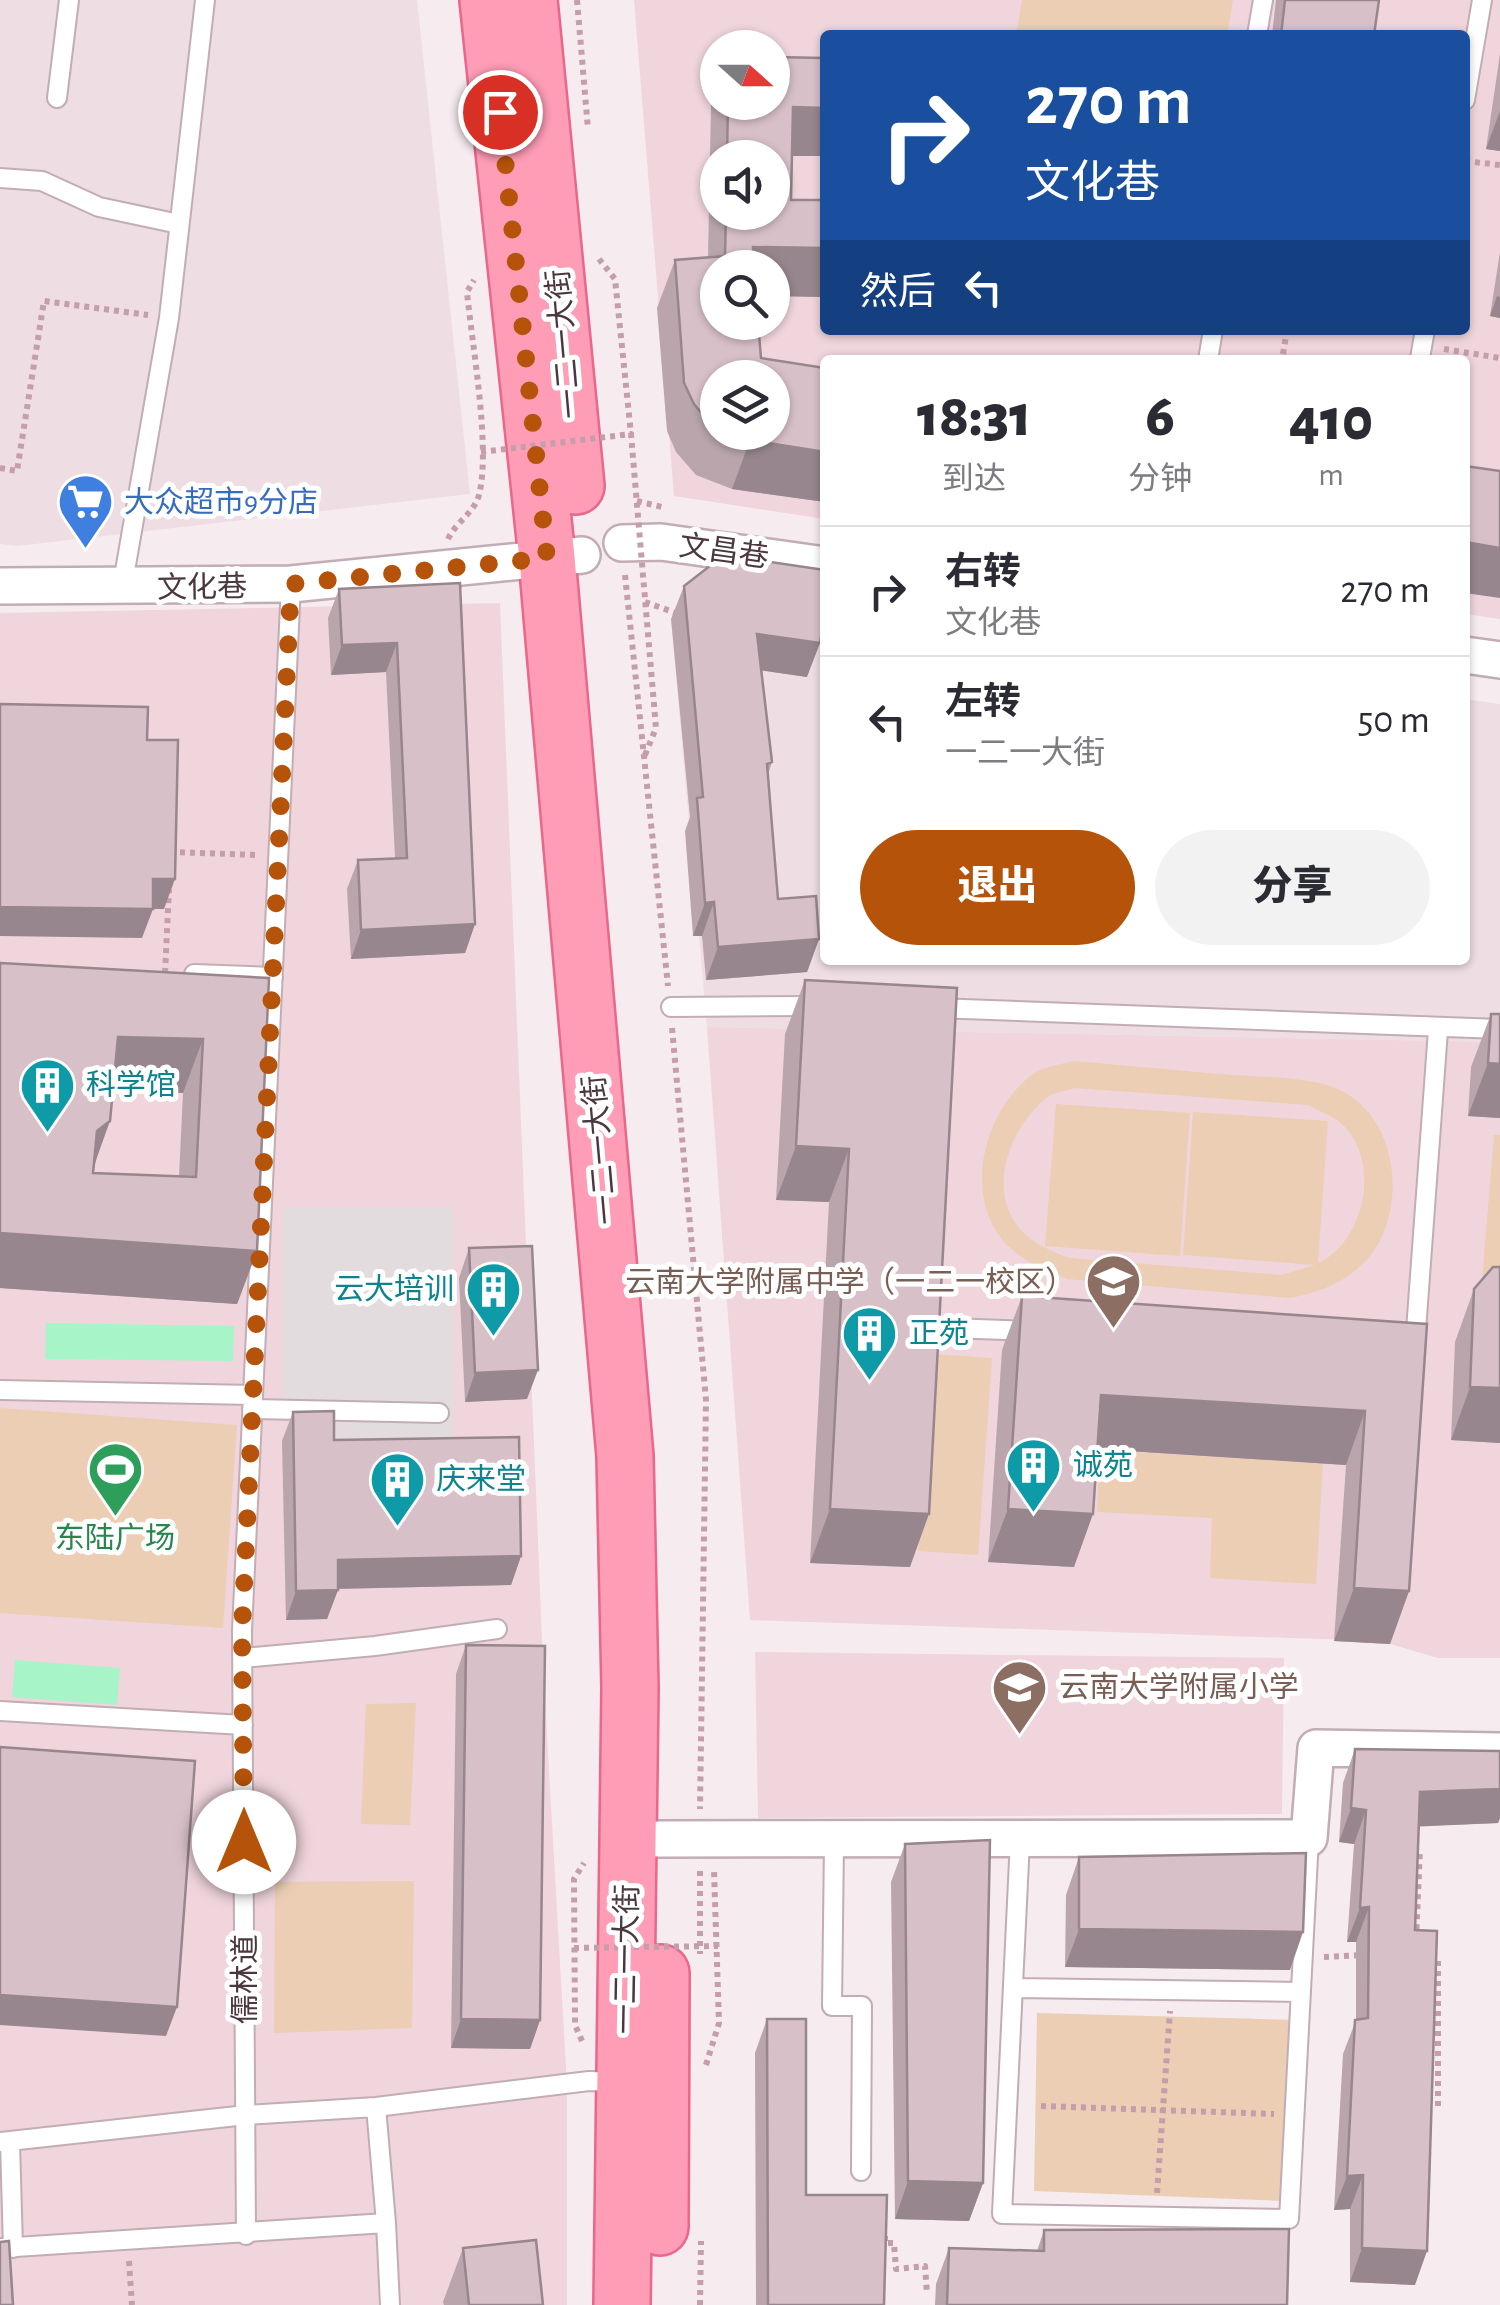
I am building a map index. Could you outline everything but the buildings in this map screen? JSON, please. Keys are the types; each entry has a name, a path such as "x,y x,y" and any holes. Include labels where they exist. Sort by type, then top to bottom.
{"main road":[{"name":"一二一大街","path":"488,0 584,552 624,1456 630,1688 663,2080 622,2305"},
{"name":"一二一大街","path":"529,0 584,552 658,1458 679,1839 663,2080 658,2305"}],"street":[{"name":"文昌巷","path":"584,552 661,542 820,564"},
{"name":"文化巷","path":"0,586 291,584 584,552"},
{"path":"1470,657 1500,660"},
{"path":"679,1839 834,1842 1309,1838 1316,1748 1500,1751"}],"lane":[{"path":"57,98 70,0"},
{"path":"122,588 169,318 205,0"},
{"path":"1259,30 1262,0"},
{"path":"1470,71 1482,0"},
{"path":"0,178 42,182 99,207 180,224"},
{"name":"儒林道","path":"246,2236 242,1658 291,584"},
{"path":"164,973 274,977"},
{"path":"670,1007 844,1007"},
{"path":"923,1008 1500,1030"},
{"path":"1397,1344 1417,1344 1438,1030"},
{"path":"950,1328 1047,1331"},
{"path":"0,1390 439,1413"},
{"path":"242,1658 375,1646 497,1629"},
{"path":"0,1711 243,1725"},
{"path":"1020,1840 1002,2214 1290,2219 1309,1838"},
{"path":"834,1842 832,2006 862,2006 861,2170"},
{"path":"1013,1988 1301,1992"},
{"path":"386,2224 246,2236 7,2248 5,2142 246,2116 376,2107 589,2081 663,2080"},
{"path":"376,2107 390,2305"}],"path":[{"path":"577,0 589,140"},
{"path":"1470,161 1500,165"},
{"path":"597,239 600,278"},
{"path":"599,259 614,279 631,434 656,728 644,757"},
{"path":"435,567 456,522 474,508 480,492 481,452 467,292 476,278"},
{"path":"0,468 17,471 44,301 169,318"},
{"path":"1283,354 1286,335"},
{"path":"1423,344 1500,358"},
{"path":"613,426 614,444"},
{"path":"481,452 631,434"},
{"path":"584,552 644,757 706,1400 679,1839 701,1965"},
{"path":"645,602 678,614"},
{"path":"170,869 170,852 279,856"},
{"path":"164,973 169,886"},
{"path":"1420,1850 1416,1956 1438,1959 1438,2107"},
{"path":"663,2080 719,2023 718,1877"},
{"path":"574,1879 575,2025"},
{"path":"574,1948 718,1946"},
{"path":"1303,1958 1378,1954"},
{"path":"1155,2216 1172,1990"},
{"path":"663,2080 702,2039"},
{"path":"1040,2106 1295,2115"},
{"path":"700,2305 701,2228"},
{"path":"886,2228 885,2243 894,2243 896,2269 925,2266 927,2294"},
{"path":"128,2242 132,2305"}],"shaded area":[{"path":"0,0 417,0 470,494 17,546 0,544"},
{"path":"634,0 1500,0 1500,619 1470,615 1470,355 820,355 820,518 674,496"},
{"path":"1022,0 1233,0 1228,30 1017,30"},
{"path":"500,603 543,1665 567,2085 567,2305 0,2305 0,613"},
{"path":"820,605 820,965 1470,965 1470,700 1500,704 1500,1042 707,1027 671,619"},
{"name":"云南大学附属中学（一二一校区）","path":"707,1027 1500,1042 1500,1658 1438,1658 1380,1641 750,1620"},
{"path":"1074,1061 1295,1079 1341,1090 1373,1119 1390,1158 1392,1202 1381,1239 1350,1275 1322,1289 1290,1298 1067,1279 1027,1260 1006,1244 992,1224 984,1202 985,1153 1003,1107 1018,1087 1040,1070","holes":["1075,1088 1308,1105 1337,1120 1351,1135 1364,1174 1358,1217 1335,1252 1318,1263 1328,1121 1193,1112 1183,1255 1315,1265 1282,1275 1070,1258 1027,1236 1011,1215 1005,1198 1006,1162 1012,1143 1033,1111 1056,1093"]},
{"path":"1056,1104 1190,1113 1180,1256 1045,1246"},
{"path":"1494,1135 1500,1135 1500,1294 1481,1293"},
{"path":"283,1208 453,1208 453,1445 336,1445 336,1403 283,1403"},
{"path":"46,1323 234,1326 233,1361 45,1359"},
{"path":"931,1354 992,1358 978,1555 918,1551"},
{"name":"东陆广场","path":"0,1408 237,1425 223,1628 0,1613"},
{"path":"1100,1450 1323,1463 1316,1584 1210,1578 1212,1518 1097,1512"},
{"name":"云南大学附属小学","path":"755,1652 1284,1658 1282,1814 758,1818"},
{"path":"15,1660 120,1668 117,1705 12,1697"},
{"path":"416,1703 410,1825 361,1824 366,1704"},
{"path":"414,1881 412,2028 274,2033 275,1882"},
{"path":"1037,2013 1296,2020 1284,2201 1034,2191"}],"place":[{"name":"大众超市9分店","path":"85,551"},
{"name":"科学馆","path":"47,1134"},
{"name":"云南大学附属中学（一二一校区）","path":"1114,1331"},
{"name":"云大培训","path":"493,1338"},
{"name":"正苑","path":"870,1382"},
{"name":"诚苑","path":"1034,1514"},
{"name":"东陆广场","path":"115,1519"},
{"name":"庆来堂","path":"397,1528"},
{"name":"云南大学附属小学","path":"1020,1736"}],"route":[{"path":"244,1842 242,1631 291,584 547,558 500,112"}]}
